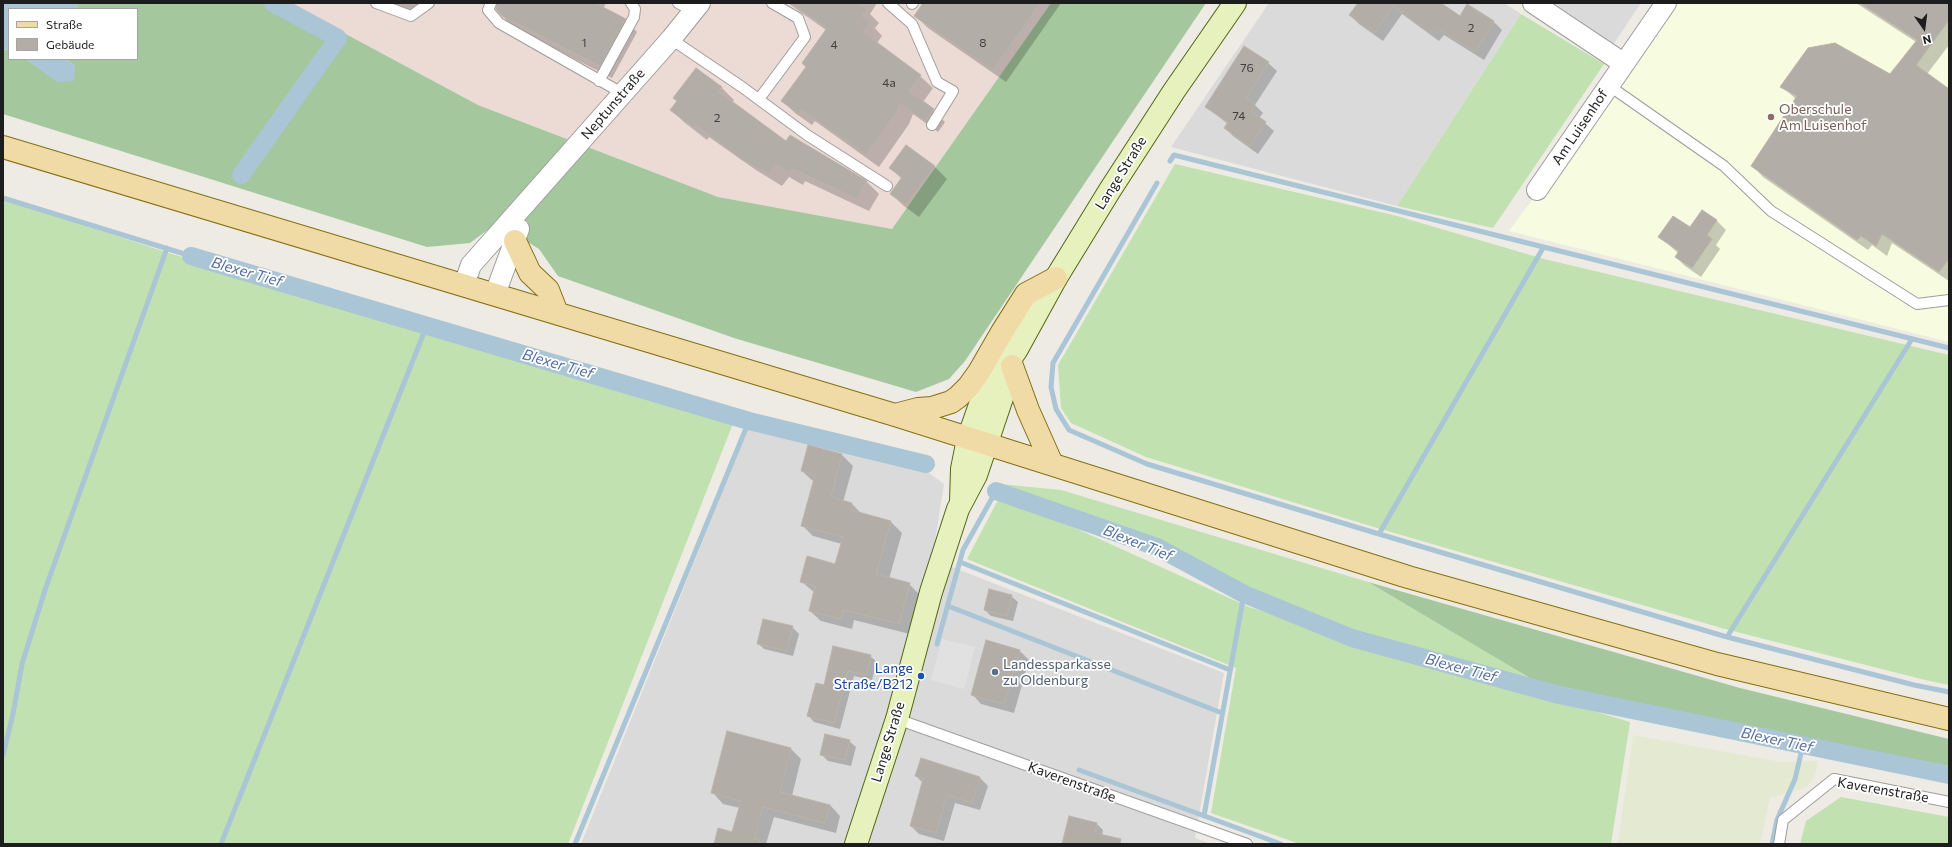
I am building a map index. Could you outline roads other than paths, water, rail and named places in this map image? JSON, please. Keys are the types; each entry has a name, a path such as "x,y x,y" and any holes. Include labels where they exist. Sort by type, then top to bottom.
{"main road":[{"path":"3,147 895,415 977,442 1052,464 1408,576 1578,626 1717,664 1949,719"},
{"path":"515,241 530,273 548,290 557,313"},
{"path":"895,415 938,406 951,402 958,397 969,386 979,372 1026,294 1056,278"},
{"path":"1015,358 1028,410 1052,464"}],"street":[{"name":"Lange Straße","path":"856,844 897,719 931,592 961,502 976,474 977,442 1015,358 1056,278 1110,190 1174,91 1235,3"},
{"path":"1533,3 1623,64"},
{"name":"Am Luisenhof","path":"1537,190 1666,3"},
{"name":"Neptunstraße","path":"464,285 471,265 671,39 691,6"},
{"name":"Neptunstraße","path":"495,294 515,241 526,204"}],"lane":[{"path":"376,3 411,16 429,3"},
{"path":"490,3 488,10 499,24 622,93"},
{"path":"599,81 634,17 636,9 631,3"},
{"path":"759,99 805,37 798,18 772,3"},
{"path":"888,3 912,24 937,82 953,91 932,125"},
{"path":"671,39 759,99 807,135 887,186"},
{"path":"1608,85 1724,166 1771,211 1910,300 1917,304 1949,300"},
{"name":"Kaverenstraße","path":"897,719 1247,844"},
{"name":"Kaverenstraße","path":"1779,844 1783,820 1834,779 1949,802"}],"water":[{"path":"3,3 78,3 76,8 8,8 8,50 3,49"},
{"path":"27,60 67,60 75,66 74,81 57,82"}],"waterway":[{"name":"Blexer Tief","path":"241,175 338,38 273,3"},
{"path":"1170,161 1174,155 1949,348"},
{"path":"1157,183 1053,363 1051,387 1056,409 1069,430 1147,464 1379,534 1727,637 1914,685 1949,692"},
{"path":"3,198 191,256"},
{"path":"3,755 13,714 22,664 46,587 167,248"},
{"path":"1379,534 1543,248"},
{"name":"Blexer Tief","path":"191,256 749,421 926,464"},
{"path":"221,844 427,325"},
{"path":"1727,637 1912,339"},
{"path":"575,844 749,421"},
{"path":"937,644 963,550 996,491"},
{"name":"Blexer Tief","path":"996,491 1157,547 1244,594 1352,638 1559,695 1949,775"},
{"path":"960,562 1230,670"},
{"path":"1204,816 1244,594"},
{"path":"948,606 1222,713"},
{"path":"1772,844 1777,820 1795,779 1803,745"},
{"path":"1079,770 1281,844"}],"place":[{"name":"Oberschule Am Luisenhof","path":"1771,117"},
{"name":"Landessparkasse zu Oldenburg","path":"995,672"},
{"name":"Lange Straße/B212","path":"921,676"}]}
